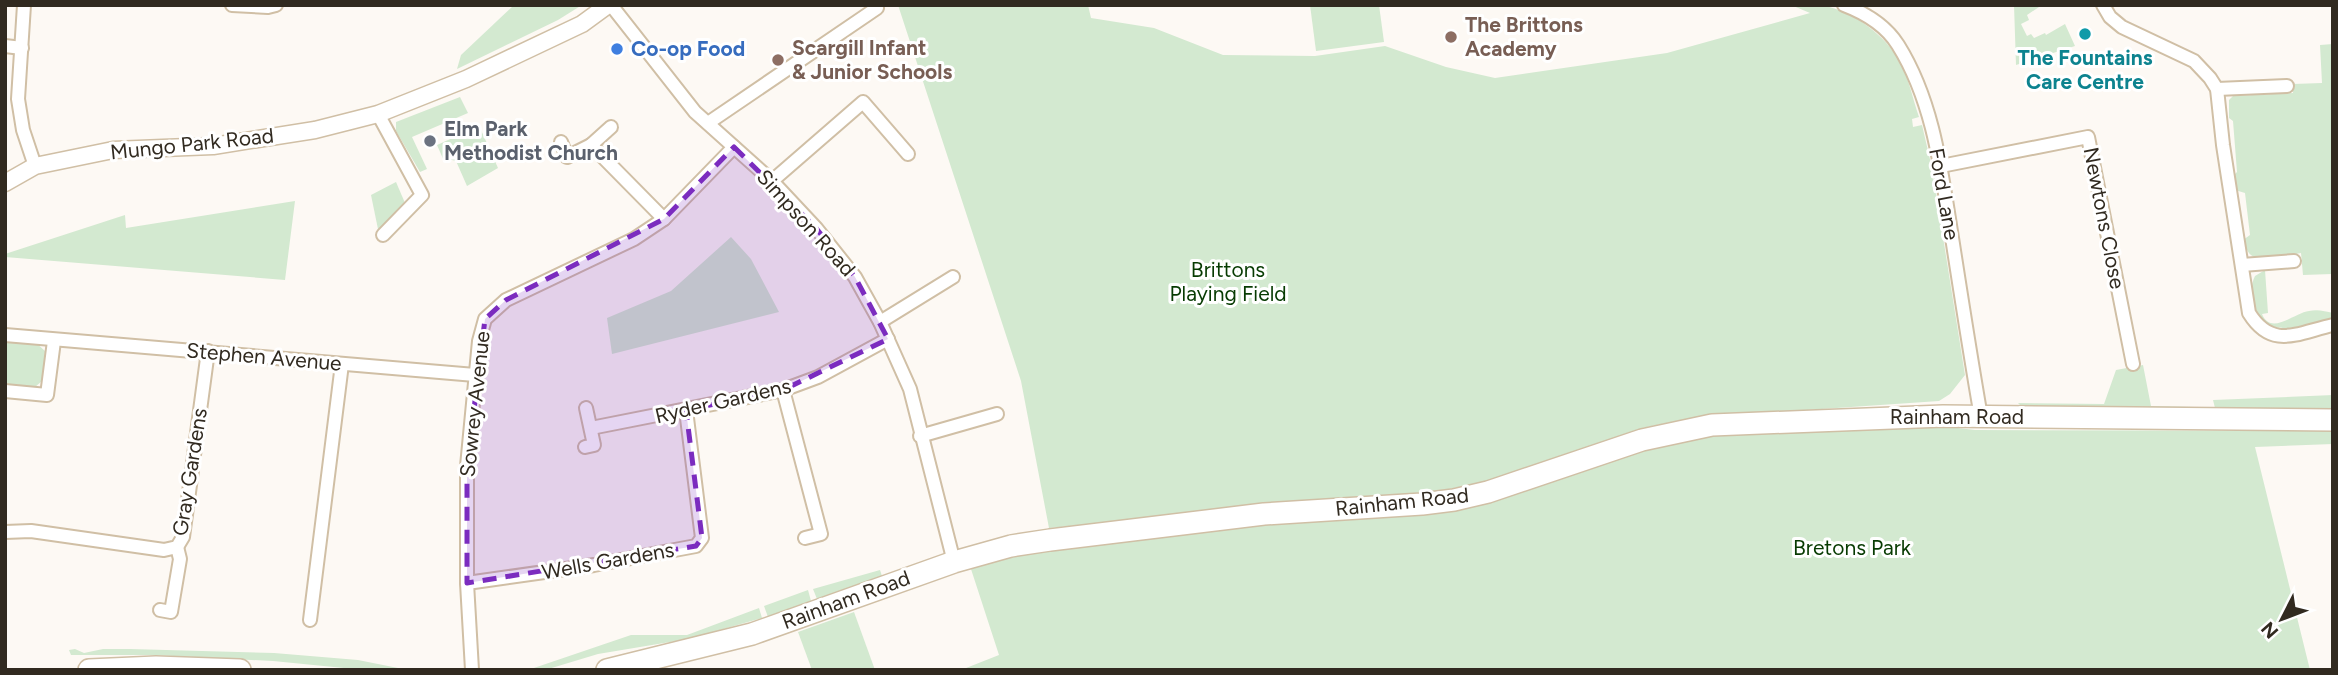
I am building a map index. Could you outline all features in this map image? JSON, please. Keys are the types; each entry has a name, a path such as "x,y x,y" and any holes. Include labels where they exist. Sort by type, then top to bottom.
{"main road":[{"name":"Rainham Road","path":"607,670 752,634 954,562 1011,546 1264,514 1454,500 1488,492 1642,440 1712,425 1903,416 2333,420"},
{"path":"89,670 156,667 240,670"}],"street":[{"path":"24,5 18,99 23,130 35,166"},
{"path":"233,5 268,8 276,5"},
{"name":"Mungo Park Road","path":"5,183 35,166 113,150 213,146 315,130 378,114 466,79 583,24 610,5"},
{"name":"Simpson Road","path":"610,5 695,112 772,181 816,228 855,277 880,322 910,389 954,562"},
{"name":"Ford Lane","path":"1844,5 1877,23 1897,43 1917,84 1929,118 1941,166 1981,417"},
{"path":"2104,5 2110,17 2122,27 2194,61 2217,89 2249,313 2264,332 2273,336 2333,325"},
{"path":"708,123 877,8"},
{"path":"5,46 22,48"},
{"path":"2217,89 2287,86"},
{"path":"772,181 863,102 908,154"},
{"path":"378,114 422,195 383,235"},
{"path":"561,142 567,157 591,145 611,127"},
{"name":"Newtons Close","path":"1941,166 2088,137 2133,364"},
{"path":"591,145 664,219"},
{"name":"Sowrey Avenue","path":"472,670 467,583 467,466 479,341 485,318 506,300 634,239 664,219 734,148"},
{"path":"2242,265 2294,261"},
{"path":"880,322 953,277"},
{"name":"Stephen Avenue","path":"5,335 475,375"},
{"name":"Ryder Gardens","path":"590,428 783,390 818,377 888,339"},
{"path":"5,391 47,395 54,341"},
{"name":"Gray Gardens","path":"5,532 32,531 164,550 177,547 183,537 208,351"},
{"path":"310,620 342,364"},
{"path":"783,390 821,534 805,538"},
{"path":"585,447 594,446 586,408"},
{"name":"Wells Gardens","path":"467,583 594,565 696,546 702,538 686,410"},
{"path":"920,436 997,414"},
{"path":"160,610 172,612 180,559 177,547"}],"highlighted area":[{"path":"734,147 816,228 855,277 888,339 783,390 686,410 702,538 696,546 467,583 467,466 485,319 506,300 664,219"}],"green space":[{"path":"514,5 582,5 558,20 457,69 461,55"},
{"name":"Brittons Playing Field","path":"898,5 1088,5 1091,18 1154,28 1223,55 1315,56 1385,46 1446,67 1495,78 1667,53 1810,13 1791,5 1816,5 1834,9 1855,18 1882,38 1896,55 1907,77 1919,117 1912,119 1913,127 1922,125 1932,168 1965,375 1950,394 1939,401 1691,418 1642,428 1488,481 1439,491 1049,528 1021,381"},
{"path":"1310,5 1379,5 1384,42 1316,51"},
{"path":"2014,5 2042,5 2027,15 2029,20 2021,24 2027,36 2031,34 2034,38 2045,33 2046,35 2065,24 2075,46 2016,65"},
{"path":"2333,44 2332,274 2303,275 2301,253 2260,258 2251,255 2245,246 2243,240 2250,235 2245,193 2235,190 2233,176 2237,172 2229,100 2233,96 2293,93 2293,84 2322,83 2320,45"},
{"path":"460,97 468,113 412,137 427,169 420,172 396,131 396,122"},
{"path":"481,130 498,168 467,186 456,161 444,161 437,145 459,135 461,139"},
{"path":"396,182 405,203 379,234 371,195"},
{"path":"295,201 285,280 5,257 5,254 125,215 126,228"},
{"path":"731,237 751,259 779,312 612,354 607,318 671,291"},
{"path":"2265,270 2268,313 2262,314 2266,320 2271,323 2283,322 2315,310 2333,313 2333,318 2289,328 2270,325 2255,308 2252,296 2255,276"},
{"path":"5,338 35,342 45,351 43,380 34,388 5,387"},
{"path":"2143,365 2151,406 2195,407 2193,412 2021,406 2018,403 2104,404 2116,370"},
{"path":"2333,395 2333,411 2215,408 2213,400"},
{"name":"Bretons Park","path":"1932,425 1975,430 2333,431 2333,444 2255,447 2310,670 961,670 999,655 970,566 1040,546 1156,533 1433,510 1662,442 1709,433"},
{"path":"880,570 882,576 817,599 813,589"},
{"path":"808,590 811,601 768,617 764,606"},
{"path":"759,608 762,618 688,639 598,654 545,670 528,670 631,635 687,635"},
{"path":"854,612 875,670 812,670 798,632"},
{"path":"75,649 84,653 103,649 130,649 274,653 358,660 408,670 364,670 273,661 154,655 71,655 69,650"}],"place":[{"name":"The Fountains Care Centre","path":"2085,34"},
{"name":"The Brittons Academy","path":"1451,37"},
{"name":"Co-op Food","path":"617,49"},
{"name":"Scargill Infant & Junior Schools","path":"778,60"},
{"name":"Elm Park Methodist Church","path":"430,141"}]}
